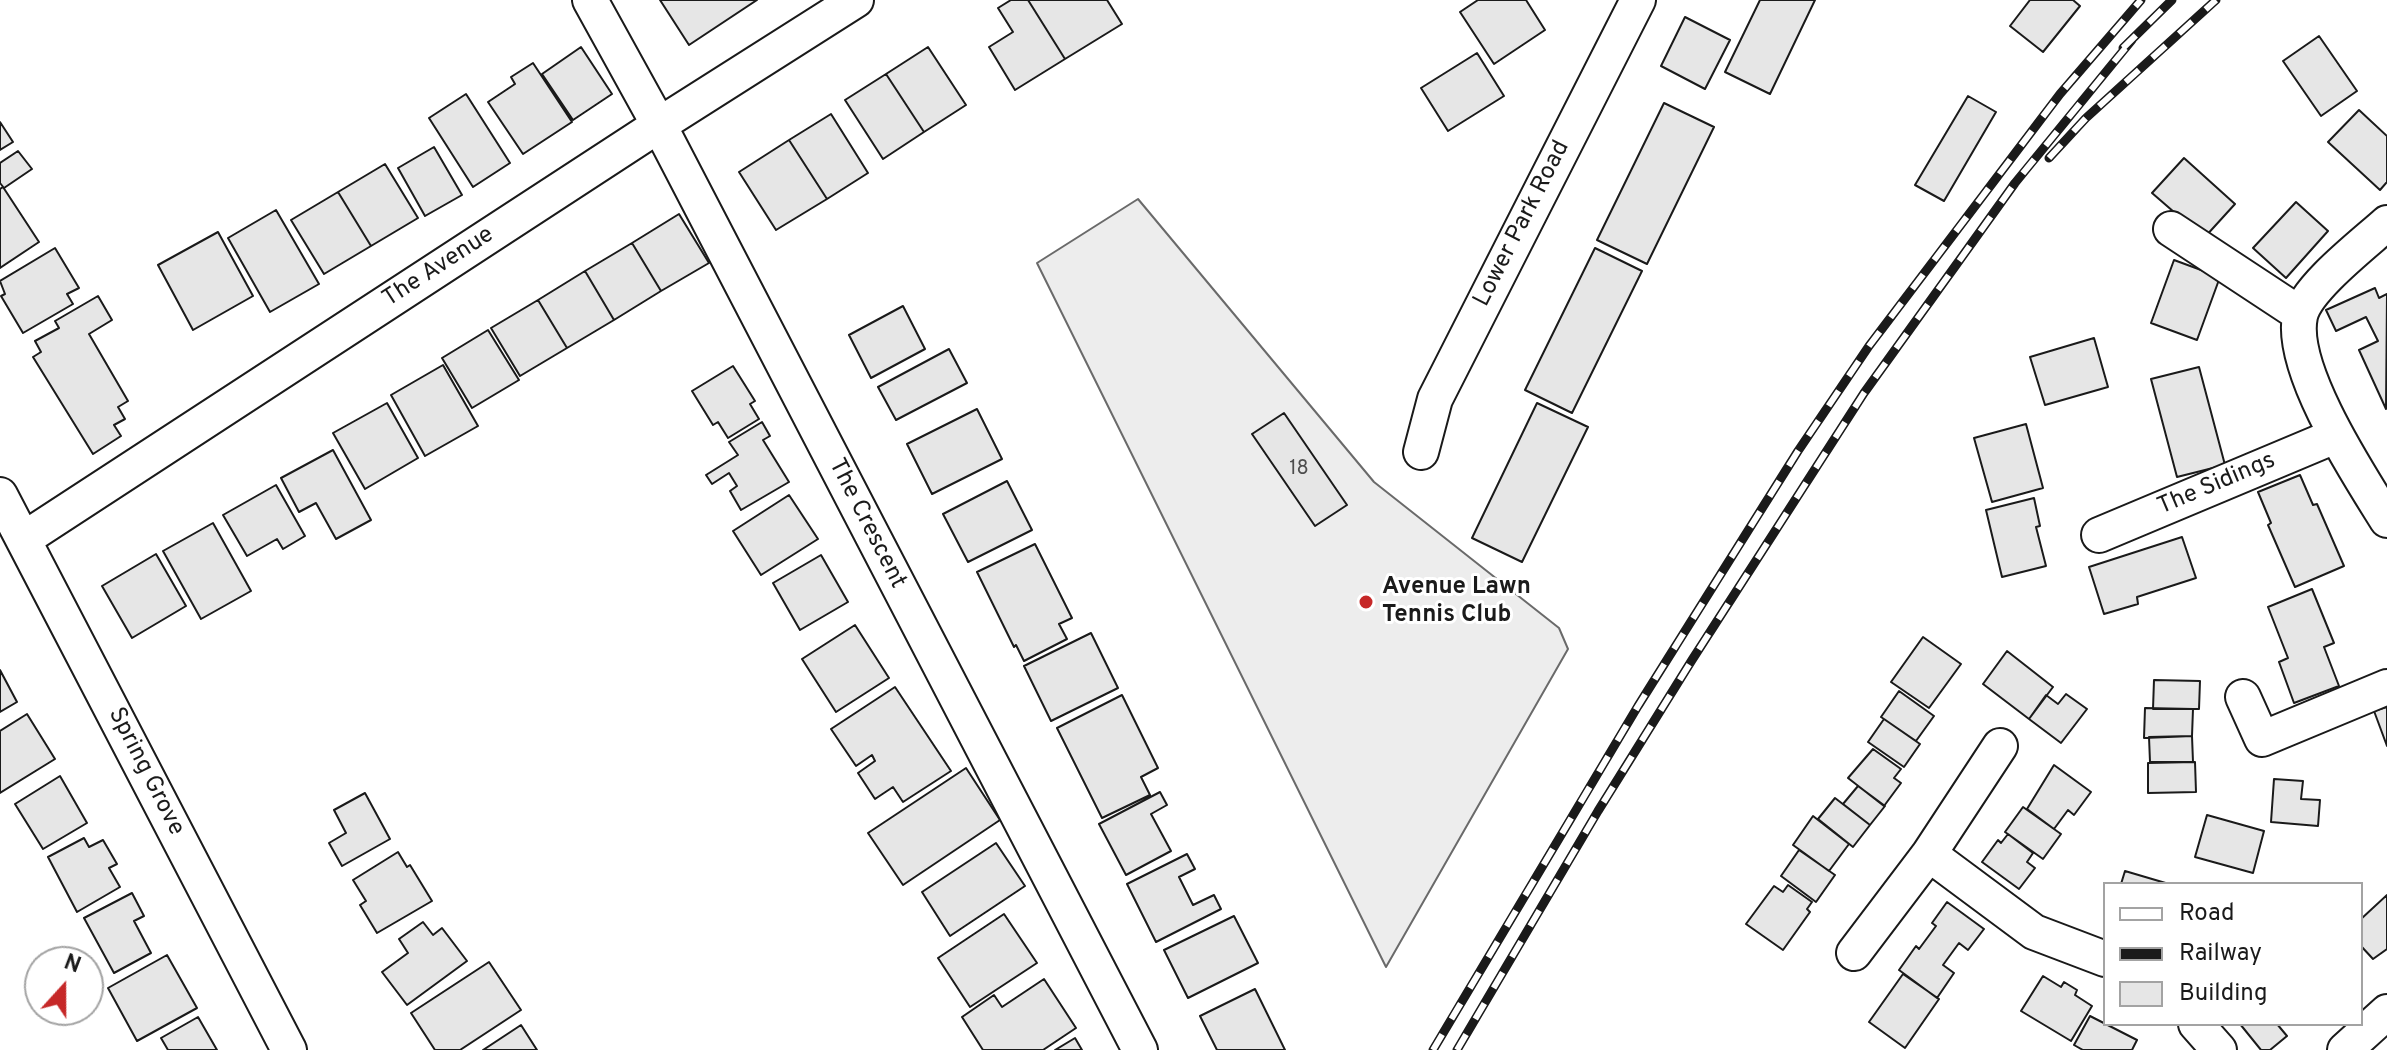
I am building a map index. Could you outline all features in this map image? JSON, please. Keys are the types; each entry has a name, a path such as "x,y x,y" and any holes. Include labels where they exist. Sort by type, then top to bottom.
{"street":[{"name":"The Crescent","path":"590,0 659,125 1140,1050"},
{"name":"The Avenue","path":"24,539 856,0"},
{"name":"Lower Park Road","path":"1421,452 1435,399 1638,0"},
{"path":"2387,223 2323,281 2300,314 2300,349 2335,436 2387,520"},
{"path":"2171,229 2300,314"},
{"name":"The Sidings","path":"2099,535 2335,436"},
{"name":"Spring Grove","path":"0,495 289,1050"},
{"path":"2243,697 2262,739 2387,687"},
{"path":"1854,953 1929,854 2000,746"},
{"path":"1929,854 2034,932 2103,958"},
{"path":"2345,1050 2387,1012"},
{"path":"2198,1026 2219,1050"}],"shaded area":[{"name":"Avenue Lawn Tennis Club","path":"1138,199 1374,482 1559,628 1568,649 1386,967 1037,263"}],"building":[{"path":"660,0 757,0 689,45"},
{"path":"1011,0 1028,0 1065,59 1015,90 989,47 1013,32 998,8"},
{"path":"1028,0 1107,0 1122,24 1065,59"},
{"path":"1478,0 1526,0 1545,30 1494,64 1460,12"},
{"path":"1760,0 1815,0 1770,94 1725,72"},
{"path":"2030,0 2073,0 2080,6 2043,52 2010,26"},
{"path":"1685,17 1730,40 1705,89 1661,66"},
{"path":"2319,36 2357,91 2321,116 2283,61"},
{"path":"581,47 612,94 573,120 542,74"},
{"path":"928,47 966,105 924,132 886,74"},
{"path":"1477,53 1504,96 1448,131 1421,88"},
{"path":"533,63 572,122 523,154 488,102 515,84 511,77"},
{"path":"886,74 924,132 883,159 845,100"},
{"path":"466,94 510,163 473,187 429,118"},
{"path":"1968,96 1996,112 1944,201 1915,185"},
{"path":"1664,103 1714,127 1647,264 1597,240"},
{"path":"2359,110 2387,136 2387,182 2380,190 2328,142"},
{"path":"831,114 868,173 827,199 789,140"},
{"path":"0,122 13,142 0,150"},
{"path":"789,140 827,199 776,230 739,172"},
{"path":"434,147 462,195 425,216 398,168"},
{"path":"18,151 32,169 4,188 0,183 0,163"},
{"path":"2184,158 2235,204 2204,238 2152,193"},
{"path":"385,164 418,218 371,246 338,192"},
{"path":"3,187 39,242 0,268 0,189"},
{"path":"338,192 371,246 324,274 291,220"},
{"path":"2296,202 2328,231 2286,278 2253,248"},
{"path":"276,210 319,284 270,312 228,238"},
{"path":"679,214 709,263 661,291 632,243"},
{"path":"218,232 253,296 193,330 158,265"},
{"path":"632,243 661,291 614,320 585,271"},
{"path":"55,248 79,288 67,294 73,304 23,333 1,296 5,294 0,281"},
{"path":"1595,248 1642,271 1572,413 1525,390"},
{"path":"2174,260 2220,277 2197,340 2151,323"},
{"path":"585,271 614,320 567,348 538,300"},
{"path":"2375,288 2379,298 2387,294 2386,409 2359,350 2378,341 2366,317 2336,331 2326,310"},
{"path":"98,296 112,320 89,334 128,401 118,407 125,419 114,425 121,436 93,454 33,357 41,352 35,341 59,328 55,321"},
{"path":"538,300 567,348 520,376 491,328"},
{"path":"903,306 925,349 871,378 849,335"},
{"path":"488,330 519,380 472,408 442,358"},
{"path":"2094,338 2108,387 2045,405 2030,357"},
{"path":"949,349 967,383 896,420 878,387"},
{"path":"443,365 478,426 425,456 391,395"},
{"path":"733,366 755,401 750,404 759,419 728,438 718,422 713,425 692,391"},
{"path":"2199,367 2225,465 2177,477 2151,379"},
{"path":"387,403 418,458 365,489 333,433"},
{"path":"1537,403 1588,427 1522,562 1472,538"},
{"path":"977,409 1002,459 932,494 907,444"},
{"path":"1284,413 1347,505 1315,526 1252,434"},
{"path":"762,422 770,436 763,440 789,482 741,510 730,491 737,486 729,473 712,484 706,475 738,455 729,442"},
{"path":"2026,424 2043,488 1992,502 1974,438"},
{"path":"333,450 371,520 336,539 316,503 299,512 281,478"},
{"path":"2300,475 2313,505 2317,504 2344,566 2295,587 2268,525 2271,523 2258,492"},
{"path":"1007,481 1032,530 968,562 943,514"},
{"path":"276,485 305,536 283,549 277,539 247,556 223,515"},
{"path":"789,495 818,539 761,575 733,531"},
{"path":"2034,498 2040,526 2036,527 2046,566 2002,577 1986,510"},
{"path":"213,523 251,591 201,619 163,551"},
{"path":"2182,537 2196,578 2137,597 2138,604 2104,614 2089,567"},
{"path":"1035,544 1072,618 1059,624 1067,639 1024,661 977,572"},
{"path":"156,554 186,606 132,638 102,586"},
{"path":"821,555 848,602 800,630 773,583"},
{"path":"2312,589 2334,643 2324,647 2339,686 2294,703 2279,662 2288,658 2268,607"},
{"path":"855,625 889,678 836,712 802,659"},
{"path":"1091,633 1118,688 1051,721 1024,666"},
{"path":"1923,637 1961,664 1929,708 1891,682"},
{"path":"2007,651 2053,687 2029,719 1983,684"},
{"path":"0,670 17,702 0,712"},
{"path":"2154,680 2200,681 2199,709 2153,709"},
{"path":"895,687 951,771 903,802 893,787 875,799 858,773 875,761 872,755 856,766 831,729"},
{"path":"1899,691 1934,716 1916,741 1881,717"},
{"path":"2066,694 2087,709 2061,743 2029,719 2046,695 2058,704"},
{"path":"1122,695 1158,768 1141,777 1150,795 1102,818 1057,728"},
{"path":"2387,707 2387,746 2374,711"},
{"path":"2145,708 2193,709 2192,736 2144,738"},
{"path":"27,714 55,759 0,793 0,731"},
{"path":"1884,719 1920,744 1904,767 1868,742"},
{"path":"2192,736 2193,762 2150,762 2149,737"},
{"path":"1873,749 1901,769 1894,778 1901,783 1884,806 1848,778"},
{"path":"2195,762 2196,792 2148,793 2148,763"},
{"path":"2054,765 2091,792 2074,815 2068,810 2054,829 2027,809"},
{"path":"966,768 1000,820 903,885 868,833"},
{"path":"60,776 87,823 43,849 15,804"},
{"path":"2274,779 2303,781 2301,799 2320,800 2318,826 2271,822"},
{"path":"1858,786 1885,806 1870,825 1843,804"},
{"path":"1160,792 1167,805 1151,814 1171,851 1126,875 1099,824"},
{"path":"365,793 390,839 342,866 329,843 346,833 334,810"},
{"path":"1835,798 1870,825 1853,847 1818,819"},
{"path":"2023,807 2061,834 2043,859 2005,832"},
{"path":"2207,815 2264,831 2253,873 2195,857"},
{"path":"1813,816 1849,844 1829,871 1793,845"},
{"path":"2008,834 2033,853 2027,862 2035,868 2019,889 1982,862 1998,840 2001,843"},
{"path":"84,838 89,847 103,840 117,864 109,868 120,887 77,912 48,857"},
{"path":"996,843 1025,886 950,936 922,892"},
{"path":"1799,850 1835,875 1816,902 1781,876"},
{"path":"398,852 407,867 410,865 432,901 377,933 360,905 366,901 353,880"},
{"path":"1187,854 1195,869 1179,877 1193,905 1214,895 1221,909 1156,942 1127,884"},
{"path":"2125,871 2162,882 2122,882"},
{"path":"1788,885 1812,902 1807,909 1810,912 1783,950 1746,924 1774,886 1783,892"},
{"path":"132,893 144,916 134,921 151,953 114,973 104,955 104,946 99,946 84,918"},
{"path":"2387,895 2387,949 2373,959 2363,948 2363,917"},
{"path":"1947,902 1984,929 1968,950 1959,943 1943,965 1954,973 1937,998 1899,970 1916,946 1919,949 1936,926 1932,923"},
{"path":"1004,914 1037,963 970,1007 938,958"},
{"path":"1234,916 1258,963 1188,998 1164,950"},
{"path":"423,922 433,935 442,928 467,961 407,1005 382,972 408,953 399,939"},
{"path":"167,955 197,1008 137,1041 108,988"},
{"path":"489,962 521,1010 460,1050 435,1050 411,1013"},
{"path":"1903,974 1939,999 1905,1048 1869,1022"},
{"path":"2043,976 2061,987 2064,982 2077,990 2075,995 2092,1006 2071,1041 2021,1011"},
{"path":"1044,979 1076,1028 1043,1050 983,1050 962,1017 994,995 1002,1007"},
{"path":"1255,989 1285,1050 1217,1050 1200,1016"},
{"path":"2090,1016 2103,1023 2103,1026 2110,1026 2137,1040 2132,1050 2083,1050 2074,1045"},
{"path":"198,1017 217,1050 168,1050 161,1038"},
{"path":"521,1025 537,1050 483,1050"},
{"path":"2242,1026 2279,1026 2287,1036 2270,1050 2261,1050"},
{"path":"1075,1038 1082,1050 1055,1050"}],"railway":[{"path":"1433,1050 1638,706 1798,451 1869,346 2060,94 2141,0"},
{"path":"2123,48 2172,0"},
{"path":"2049,158 2086,118 2216,0"},
{"path":"1457,1050 1598,811 1864,393 2015,183 2132,40"}],"place":[{"name":"Avenue Lawn Tennis Club","path":"1366,602"}]}
